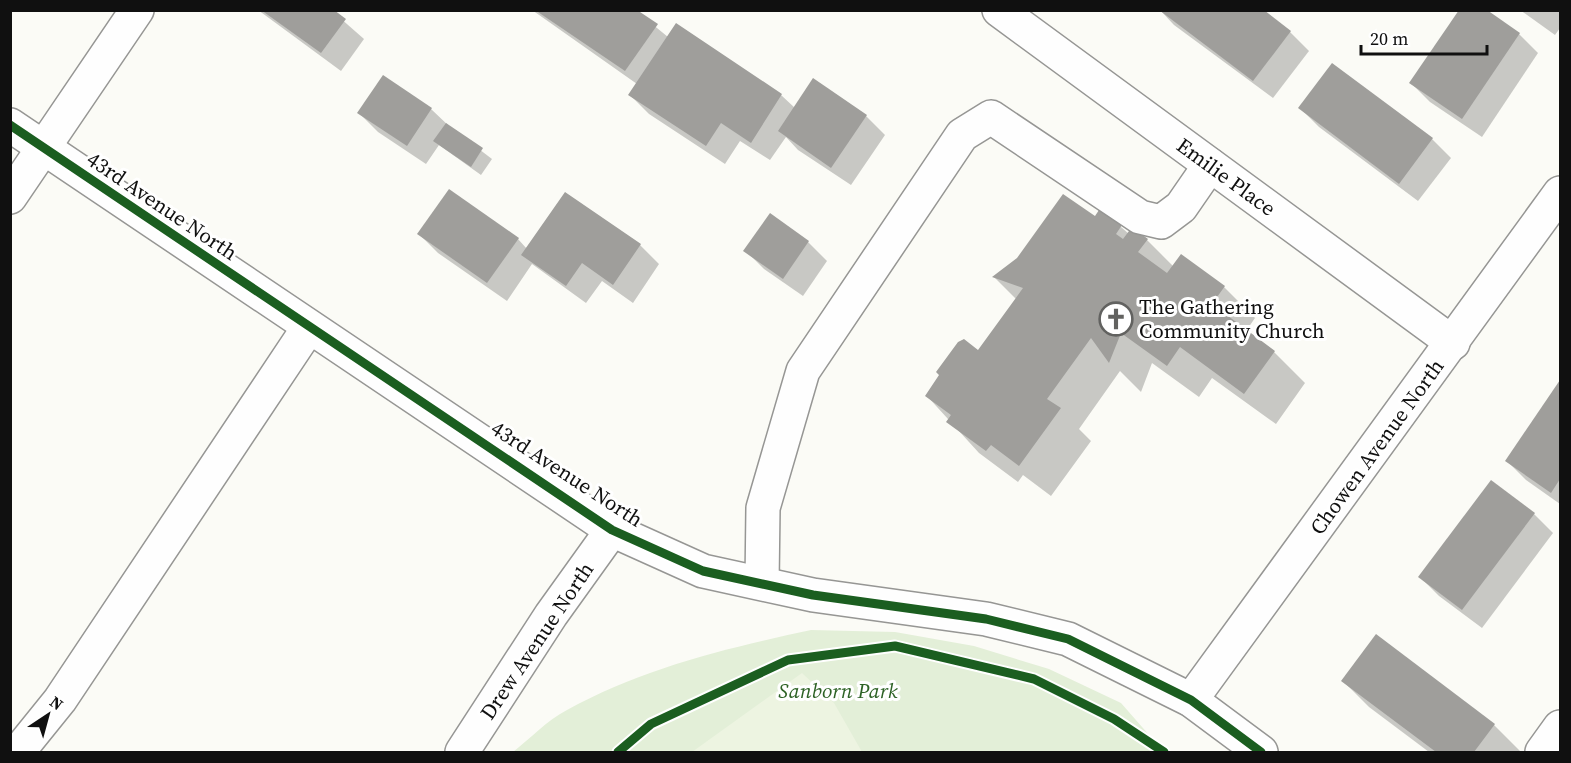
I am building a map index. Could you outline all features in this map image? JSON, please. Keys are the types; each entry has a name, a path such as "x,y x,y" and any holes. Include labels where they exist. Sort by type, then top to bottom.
{"street":[{"path":"10,197 137,10"},
{"name":"Emilie Place","path":"999,10 1453,343"},
{"path":"762,583 763,508 803,371 962,135 992,117 1140,217 1161,222 1181,207 1209,165"},
{"name":"43rd Avenue North","path":"10,125 309,327 491,446 612,530 703,571 813,595 986,619 1068,639 1191,700 1261,753"},
{"name":"Chowen Avenue North","path":"1191,700 1560,193"},
{"path":"18,753 60,700 309,327"},
{"name":"Drew Avenue North","path":"462,753 551,615 612,530"},
{"path":"1542,753 1560,727"}],"green space":[{"name":"Sanborn Park","path":"811,630 895,632 974,646 1049,669 1121,703 1164,752 513,752 560,714 625,682 717,652"},
{"path":"802,673 834,703 862,752 692,752"}],"building":[{"path":"261,10 334,10 346,19 321,53"},
{"path":"535,10 637,10 658,24 625,71"},
{"path":"1159,10 1264,10 1291,31 1253,81"},
{"path":"1459,10 1487,10 1520,33 1462,119 1409,83"},
{"path":"676,23 782,94 751,143 721,123 706,146 628,95"},
{"path":"1332,63 1433,138 1399,184 1298,108"},
{"path":"383,75 432,108 407,146 357,113"},
{"path":"813,78 867,115 831,168 778,131"},
{"path":"446,123 483,148 471,167 433,141"},
{"path":"449,189 519,238 487,283 417,234"},
{"path":"565,192 641,244 613,285 582,263 566,286 521,255"},
{"name":"The Gathering Community Church","path":"1063,194 1095,216 1099,210 1122,225 1116,234 1123,239 1132,227 1148,239 1138,252 1167,273 1181,254 1225,286 1212,304 1275,351 1244,394 1180,347 1167,366 1121,333 1109,363 1091,338 1047,399 1061,408 1019,466 991,445 986,451 946,422 951,415 925,396 939,375 936,372 958,342 964,339 978,350 1023,288 992,277 1017,258"},
{"path":"770,213 809,241 783,279 743,251"},
{"path":"1560,380 1560,479 1551,493 1505,461"},
{"path":"1491,480 1535,513 1462,610 1418,577"},
{"path":"1376,634 1495,724 1474,752 1436,752 1341,681"}],"cycle path":[{"path":"10,125 612,530 703,571 813,595 986,619 1068,639 1191,700 1261,752"},
{"path":"618,752 651,724 788,660 895,646 1034,679 1114,719 1164,752"}],"place":[{"name":"The Gathering Community Church","path":"1116,319"}]}
